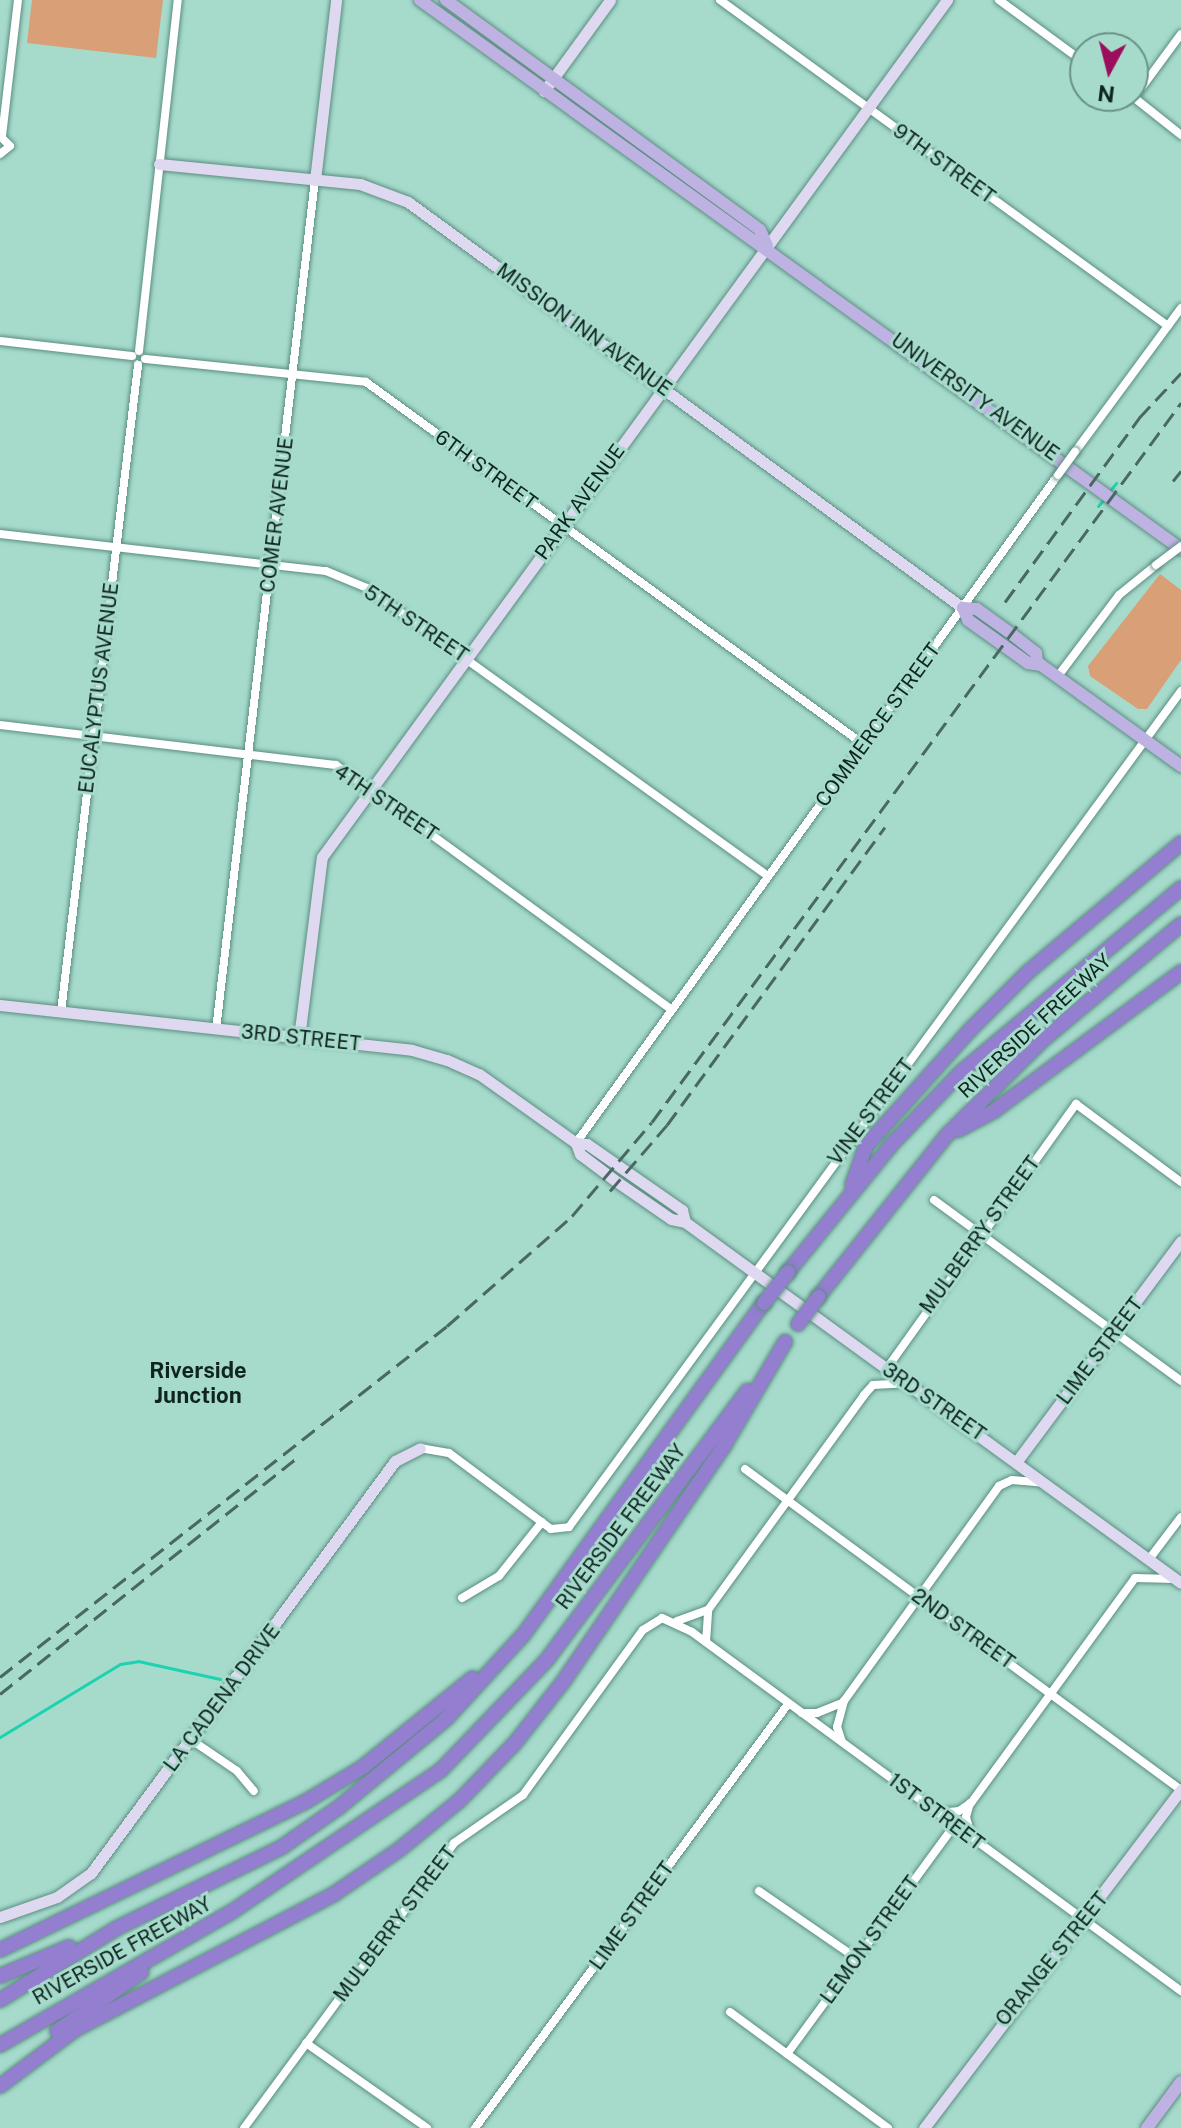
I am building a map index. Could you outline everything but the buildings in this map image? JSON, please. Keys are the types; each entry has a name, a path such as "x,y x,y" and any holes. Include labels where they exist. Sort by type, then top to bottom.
{"highway":[{"path":"848,1197 866,1146 961,1040 1028,972 1181,843"},
{"name":"RIVERSIDE FREEWAY","path":"0,2000 117,1928 231,1875 338,1808 447,1718 524,1634 764,1303 848,1197 961,1072 1181,888"},
{"name":"RIVERSIDE FREEWAY","path":"0,2045 201,1931 412,1793 498,1717 546,1661 818,1297 947,1135 1043,1040 1181,924"},
{"path":"947,1135 994,1111 1181,972"},
{"path":"0,2086 85,2024 334,1894 440,1817 502,1758 552,1699 724,1446 785,1342"},
{"path":"0,1950 305,1802 396,1743 524,1634"},
{"path":"0,1976 117,1928"},
{"path":"0,2075 201,1931"}],"main road":[{"name":"COMER AVENUE","path":"315,180 336,0"},
{"name":"UNIVERSITY AVENUE","path":"420,0 749,241 767,246 1181,548"},
{"name":"UNIVERSITY AVENUE","path":"446,0 760,230 767,246"},
{"path":"544,91 610,0"},
{"name":"PARK AVENUE","path":"299,1038 322,857 947,0"},
{"name":"MISSION INN AVENUE","path":"159,164 360,184 408,202 963,608 968,620 1028,663 1037,662 1058,676 1181,766"},
{"name":"3RD STREET","path":"0,1005 412,1050 479,1074 576,1143 580,1154 613,1179 671,1219 685,1222 1179,1581"},
{"name":"LIME STREET","path":"1017,1461 1181,1241"},
{"name":"LA CADENA DRIVE","path":"0,1917 57,1897 91,1873 395,1461 420,1448"},
{"name":"ORANGE STREET","path":"924,2128 1055,1951 1084,1922 1181,1790"},
{"path":"1147,2128 1181,2082"}],"street":[{"path":"0,155 10,146 1,136 18,0"},
{"name":"EUCALYPTUS AVENUE","path":"61,1012 178,0"},
{"name":"9TH STREET","path":"720,0 1168,326"},
{"path":"999,0 1069,51"},
{"path":"1149,75 1181,34"},
{"path":"1149,110 1181,135"},
{"name":"COMER AVENUE","path":"216,1030 315,180"},
{"name":"COMMERCE STREET","path":"576,1143 1181,308"},
{"name":"6TH STREET","path":"0,341 366,382 863,744"},
{"name":"5TH STREET","path":"0,534 326,571 367,588 768,876"},
{"path":"1058,676 1119,595 1181,548"},
{"name":"VINE STREET","path":"542,1522 561,1531 1181,691"},
{"name":"4TH STREET","path":"0,725 336,765 671,1009"},
{"name":"MULBERRY STREET","path":"887,1368 978,1235 1076,1104 1181,1182"},
{"path":"934,1200 1181,1381"},
{"path":"706,1642 708,1610 864,1395 873,1385 907,1383"},
{"path":"420,1448 449,1453 542,1522 499,1576 462,1598"},
{"name":"2ND STREET","path":"745,1469 1181,1790"},
{"path":"801,1713 833,1709 844,1701 999,1486 1012,1480 1047,1483"},
{"path":"1150,1558 1181,1517"},
{"path":"972,1839 966,1817 971,1803 1135,1578 1179,1581"},
{"name":"MULBERRY STREET","path":"244,2128 454,1843 523,1795 643,1630 662,1618 676,1621 708,1610"},
{"name":"1ST STREET","path":"676,1621 1181,1991"},
{"path":"843,1743 837,1727 844,1701"},
{"name":"LIME STREET","path":"475,2128 788,1704"},
{"path":"190,1739 237,1771 254,1791"},
{"path":"936,1813 952,1814 971,1803"},
{"name":"LEMON STREET","path":"787,2054 954,1826"},
{"path":"759,1891 856,1958"},
{"path":"730,2012 888,2128"},
{"path":"306,2043 427,2128"}],"shaded area":[{"path":"32,0 163,0 156,58 27,43"},
{"path":"1160,574 1181,590 1181,660 1147,709 1138,709 1090,676 1088,666"}],"waterway":[{"path":"1108,493 1116,483"},
{"path":"1098,506 1104,499"},
{"path":"0,1737 120,1664 138,1661 220,1679"}],"railway":[{"path":"1005,602 1139,418 1181,373"},
{"path":"0,1677 447,1326 572,1216 652,1122 1181,403"},
{"path":"1173,481 1181,471"},
{"path":"610,1191 667,1125 885,827"},
{"path":"0,1694 301,1455"}],"district":[{"name":"Riverside Junction","path":"198,1382"}]}
